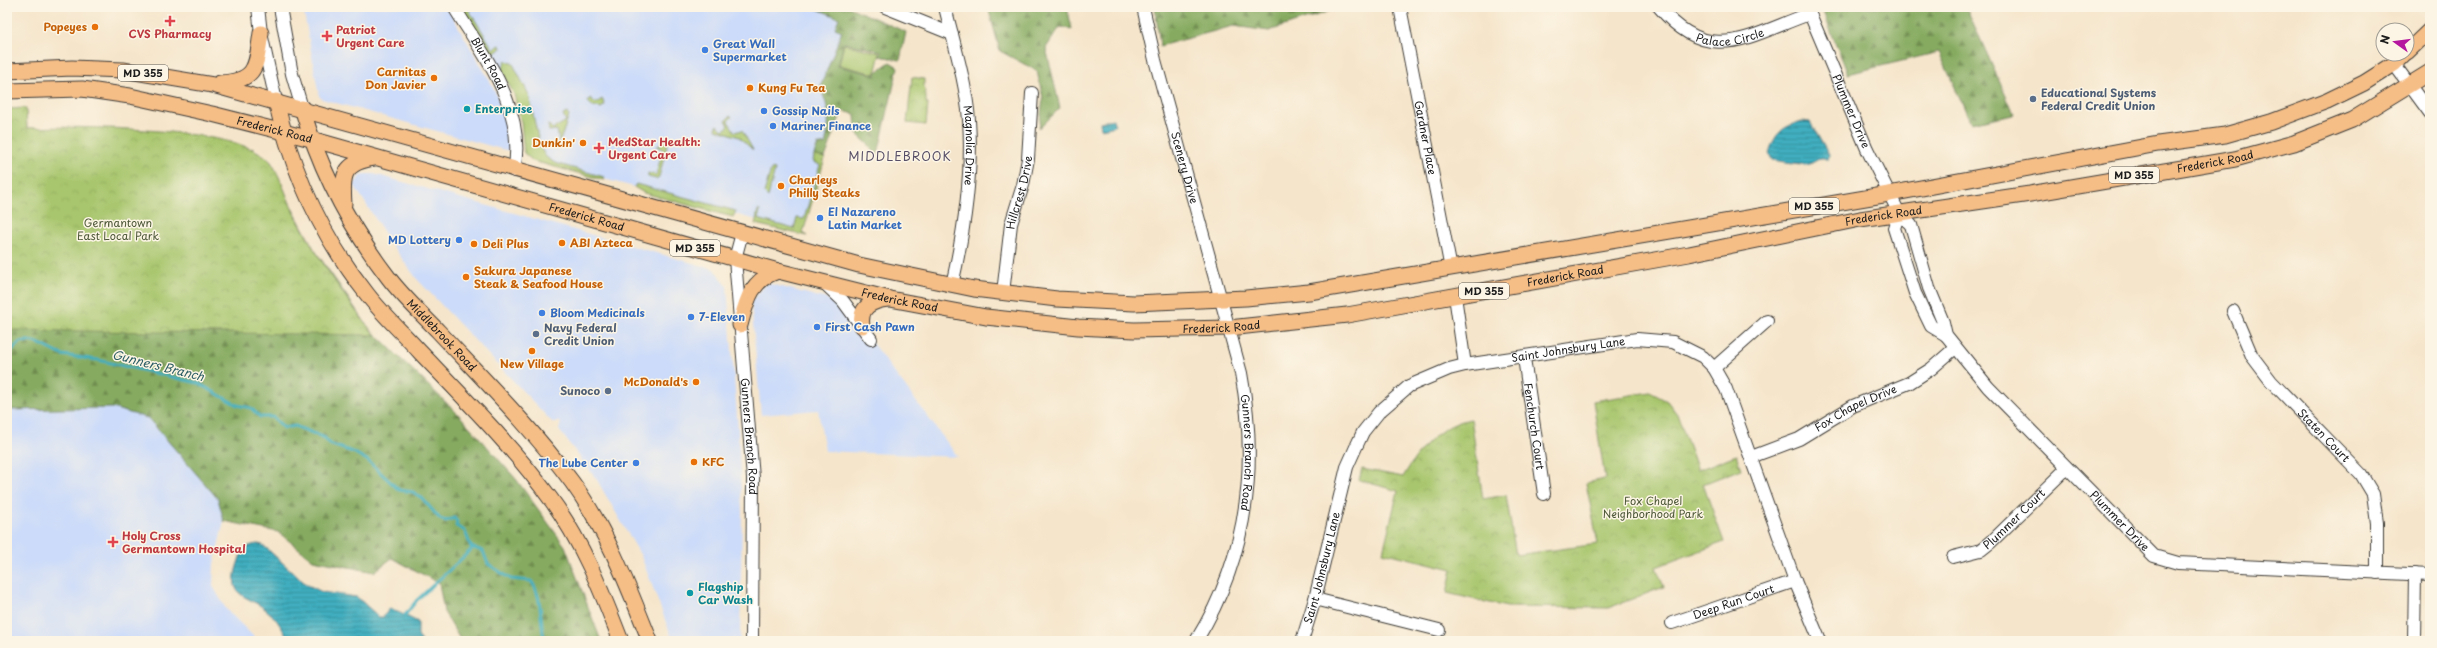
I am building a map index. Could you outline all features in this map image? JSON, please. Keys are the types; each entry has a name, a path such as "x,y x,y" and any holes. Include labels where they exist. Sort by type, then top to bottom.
{"main road":[{"path":"2415,44 2430,30"},
{"path":"206,84 240,81 249,75 256,64 261,33"},
{"name":"Frederick Road","path":"7,71 72,68 123,70 206,84 302,108 514,171 873,269 952,286 1003,293 1057,299 1134,303 1221,300 1309,292 1889,194 2158,144 2225,135 2271,122 2327,101 2364,84 2395,62"},
{"name":"Frederick Road","path":"7,91 82,89 130,96 311,138 376,158 778,271 890,299 964,314 1078,327 1134,330 1229,328 1339,316 1689,254 1899,213 2030,194 2235,159 2276,149 2316,136 2352,120 2430,72"},
{"path":"276,101 282,131 305,193 328,236 367,294 498,435 550,498 569,526 600,588 622,641"},
{"name":"Middlebrook Road","path":"302,108 311,138 344,209 388,277 536,437 572,482 592,512 625,577 650,641"},
{"path":"344,209 342,185 347,170 354,162 376,158"},
{"path":"740,325 752,287 763,277 778,271"},
{"path":"862,326 861,315 864,308 874,302 890,299"}],"street":[{"path":"258,7 261,33 276,101"},
{"name":"Middlebrook Road","path":"280,7 290,68 302,108"},
{"name":"Blunt Road","path":"454,7 500,84 512,111 518,147 514,171"},
{"path":"884,7 952,34"},
{"name":"Magnolia Drive","path":"945,7 969,118 970,155 966,199 952,286"},
{"name":"Scenery Drive","path":"1143,7 1155,60 1229,328"},
{"name":"Gardner Place","path":"1400,7 1451,268"},
{"name":"Palace Circle","path":"1659,7 1670,21 1696,39 1731,43 1808,10"},
{"name":"Plummer Drive","path":"1808,10 1867,149 1899,213 1911,225 1929,288 1943,322 1946,335 1988,387 2154,556 2165,561 2178,564 2430,575"},
{"path":"2400,62 2408,85 2430,113"},
{"name":"Hillcrest Drive","path":"1003,293 1011,224 1023,185 1028,159 1032,93"},
{"name":"Plummer Drive","path":"1899,213 1894,228 1915,293 1931,326 1946,335"},
{"name":"Gunners Branch Road","path":"742,233 735,259 753,478 752,641"},
{"path":"823,282 840,298 871,339"},
{"path":"1455,296 1465,365"},
{"name":"Staten Court","path":"2233,311 2252,356 2271,381 2361,474 2373,494 2377,518 2377,573"},
{"path":"1714,368 1768,321"},
{"name":"Gunners Branch Road","path":"1196,641 1225,583 1240,537 1248,489 1250,448 1247,407 1229,328"},
{"name":"Saint Johnsbury Lane","path":"1302,641 1315,599 1347,467 1363,432 1384,406 1409,386 1449,369 1465,365 1524,358 1637,339 1660,339 1687,348 1703,357 1714,368 1726,389 1795,581 1820,641"},
{"name":"Fox Chapel Drive","path":"1751,457 1799,439 1853,406 1909,383 1931,369 1955,348"},
{"name":"Fenchurch Court","path":"1524,358 1544,494"},
{"name":"Plummer Court","path":"1953,557 1981,550 2066,468"},
{"path":"2414,641 2415,574"},
{"name":"Deep Run Court","path":"1672,623 1795,581"},
{"path":"1315,599 1439,630"}],"shaded area":[{"path":"303,7 447,7 490,81 504,110 511,135 510,150 505,150 322,99 319,96"},
{"path":"461,7 824,7 849,16 822,84 837,102 802,232 533,160 514,94"},
{"path":"374,174 714,269 727,286 738,429 742,511 740,641 673,641 641,556 597,480 559,430 561,422 552,422 417,279 392,245 354,185 360,176"},
{"path":"767,283 842,303 958,457 825,451 818,410 761,415 751,302"},
{"name":"Holy Cross Germantown Hospital","path":"116,408 148,418 218,499 224,521 214,564 213,586 226,609 258,641 7,641 7,410"}],"green space":[{"path":"459,7 467,7 493,49 500,45 501,49 494,53 487,51"},
{"path":"794,7 849,7 906,32 900,60 880,56 881,51 844,43 838,66 876,75 877,71 890,62 898,67 877,158 869,145 856,133 855,114 842,111 825,158 814,155 818,144 825,145 828,130 826,102 820,88 842,31 835,28 839,18 815,8"},
{"path":"988,7 1067,7 1072,29 1060,27 1046,48 1060,108 1039,129 1043,98 1037,71 1000,51"},
{"path":"1155,7 1342,7 1269,31 1233,26 1160,46"},
{"path":"1821,7 1966,7 2014,114 1971,123 1939,52 1848,74"},
{"path":"844,44 880,53 875,74 839,65"},
{"path":"505,61 512,62 529,95 540,147 546,157 555,163 604,177 604,180 533,161 524,153 521,122 514,94 502,72"},
{"path":"912,77 924,79 926,103 928,104 926,125 907,123"},
{"path":"590,98 596,103 602,99 605,105 601,108 592,106 588,102"},
{"name":"Germantown East Local Park","path":"26,108 27,128 81,127 156,131 194,135 228,141 254,150 271,162 296,217 314,248 343,293 375,335 7,330 7,109"},
{"path":"567,113 569,116 557,149 551,144 559,142 557,130 549,131 548,124 553,129 566,121 563,115"},
{"path":"730,116 732,117 728,121 735,132 742,130 753,150 739,137 716,129 717,125 723,130 729,126 726,120"},
{"path":"665,140 668,142 659,177 656,179 648,177 648,173 656,175 663,149 657,146"},
{"path":"252,148 271,162 291,206 314,249 369,328 459,415 516,479 565,546 601,641 461,641 444,612 439,583 392,558 374,572 313,560 278,532 224,521 218,499 148,418 112,408 7,410 7,252 260,254"},
{"path":"814,155 825,158 803,233 807,236 755,224 758,210 760,211 758,219 794,229 797,218 804,219 820,165 813,162"},
{"path":"771,169 775,170 768,197 764,193"},
{"path":"636,184 736,211 733,217 721,214 644,193 634,187"},
{"name":"Fox Chapel Neighborhood Park","path":"1650,392 1667,401 1677,414 1698,470 1736,455 1741,469 1703,484 1724,542 1656,567 1664,587 1608,608 1507,607 1447,593 1452,569 1383,552 1398,491 1359,480 1362,469 1403,477 1423,448 1439,433 1459,422 1471,419 1483,499 1506,495 1516,555 1598,544 1586,483 1605,479 1593,401"}],"water":[{"path":"1113,119 1115,126 1101,129 1100,122"},
{"path":"1802,121 1810,122 1829,155 1828,159 1819,159 1808,165 1772,160 1769,153 1771,146 1780,132 1784,128"},
{"path":"258,544 263,545 306,584 322,592 357,597 379,617 383,617 390,608 418,622 418,636 422,641 289,641 272,615 241,595 237,590 235,573 242,553 248,547"}],"waterway":[{"name":"Gunners Branch","path":"7,355 20,342 28,341 38,343 62,355 98,360 198,383 237,405 251,408 260,417 273,417 284,428 295,426 325,438 329,444 353,452 367,460 399,490 413,492 422,498 440,519 445,521 455,518 457,522 456,526 465,531 471,547 483,551 488,564 511,579 531,581 535,587 539,601 545,641"},
{"path":"405,615 417,600 473,548"}],"place":[{"name":"CVS Pharmacy","path":"170,21"},
{"name":"Popeyes","path":"95,27"},
{"name":"Patriot Urgent Care","path":"327,36"},
{"name":"Great Wall Supermarket","path":"705,50"},
{"name":"Carnitas Don Javier","path":"434,78"},
{"name":"Kung Fu Tea","path":"750,88"},
{"name":"Educational Systems Federal Credit Union","path":"2033,99"},
{"name":"Enterprise","path":"467,109"},
{"name":"Gossip Nails","path":"764,111"},
{"name":"Mariner Finance","path":"773,126"},
{"name":"Dunkin'","path":"583,143"},
{"name":"MedStar Health: Urgent Care","path":"599,148"},
{"name":"Charleys Philly Steaks","path":"781,186"},
{"name":"El Nazareno Latin Market","path":"820,218"},
{"name":"MD Lottery","path":"459,240"},
{"name":"ABI Azteca","path":"562,243"},
{"name":"Deli Plus","path":"474,244"},
{"name":"Sakura Japanese Steak & Seafood House","path":"466,277"},
{"name":"Bloom Medicinals","path":"542,313"},
{"name":"7-Eleven","path":"691,317"},
{"name":"First Cash Pawn","path":"817,327"},
{"name":"Navy Federal Credit Union","path":"536,334"},
{"name":"New Village","path":"532,351"},
{"name":"McDonald's","path":"696,382"},
{"name":"Sunoco","path":"608,391"},
{"name":"KFC","path":"694,462"},
{"name":"The Lube Center","path":"636,463"},
{"name":"Holy Cross Germantown Hospital","path":"113,542"},
{"name":"Flagship Car Wash","path":"690,593"}],"district":[{"name":"MIDDLEBROOK","path":"900,157"}]}
